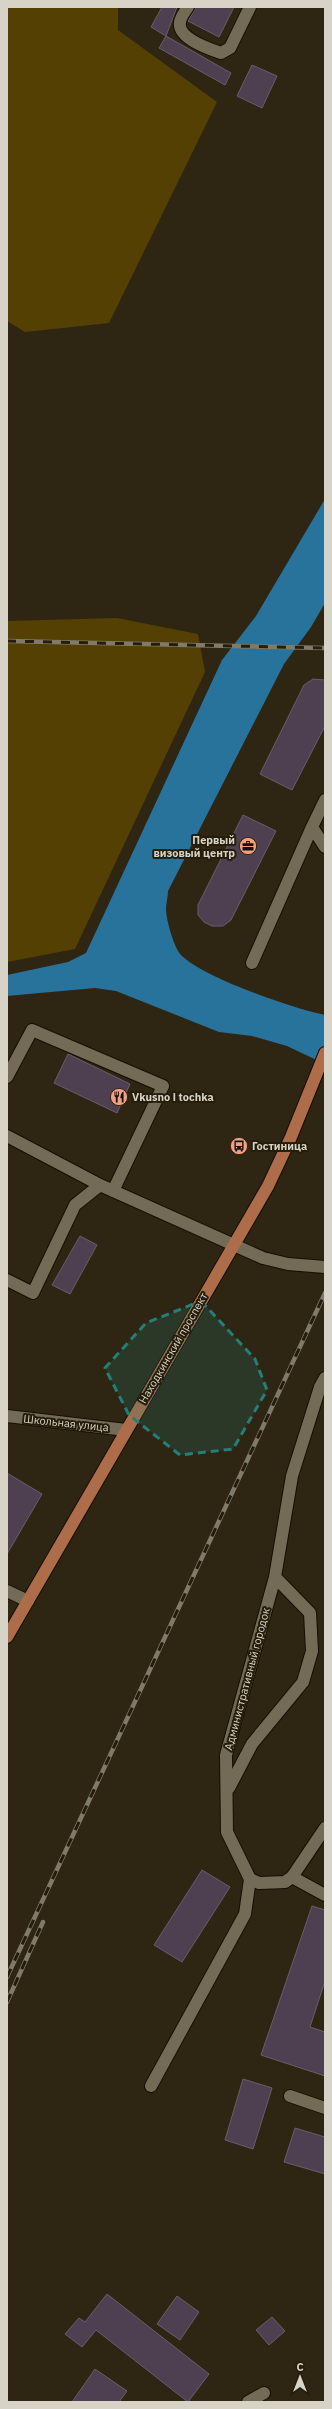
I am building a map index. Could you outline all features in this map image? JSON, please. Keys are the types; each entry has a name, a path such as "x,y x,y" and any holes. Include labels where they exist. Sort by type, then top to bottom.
{"main road":[{"name":"Находкинский проспект","path":"7,1637 268,1186 325,1053"}],"street":[{"path":"188,7 180,21 180,29 184,35 221,53 230,48 250,7"},
{"path":"252,963 325,800"},
{"path":"312,827 325,847"},
{"path":"7,1077 32,1030 163,1086 113,1191"},
{"path":"7,1136 100,1185 235,1243 263,1258 288,1264 325,1267"},
{"path":"7,1280 33,1293 75,1205 100,1185"},
{"name":"Административный городок","path":"250,1879 227,1832 228,1789 226,1755 274,1578 292,1476 320,1387 325,1378"},
{"name":"Школьная улица","path":"7,1416 126,1430"},
{"path":"228,1789 252,1744 303,1682 312,1651 310,1613 274,1578"},
{"path":"7,1591 28,1601"},
{"path":"151,2086 245,1914 250,1879 259,1883 285,1882 292,1877 325,1828"},
{"path":"292,1877 325,1895"},
{"path":"290,2096 325,2108"},
{"path":"248,2402 264,2393"}],"highlighted area":[{"path":"201,1301 255,1359 267,1390 233,1449 180,1455 129,1415 105,1368 146,1323"}],"shaded area":[{"path":"7,7 118,7 118,30 217,102 109,323 25,332 7,321"},
{"path":"117,618 198,634 205,672 75,949 7,962 7,621"}],"water":[{"path":"325,499 325,603 311,627 284,664 168,891 166,914 173,940 178,951 192,964 208,973 249,991 311,1012 325,1015 325,1064 287,1046 252,1036 219,1032 116,991 95,988 7,996 7,975 68,962 86,953 222,660 256,616"}],"building":[{"path":"162,7 177,7 166,36 151,27"},
{"path":"196,7 234,7 219,37 188,21"},
{"path":"166,36 231,73 225,85 159,48"},
{"path":"252,65 277,76 262,108 237,96"},
{"path":"313,679 325,680 325,726 292,790 260,774 304,685"},
{"path":"243,815 276,831 231,920 223,926 212,926 204,922 198,915 198,905"},
{"path":"68,1054 130,1084 117,1113 54,1083"},
{"path":"80,1236 97,1245 70,1294 52,1285"},
{"path":"7,1473 42,1494 7,1554"},
{"path":"202,1870 230,1887 182,1962 154,1945"},
{"path":"312,1906 325,1910 325,1981 310,2027 325,2032 325,2076 261,2055"},
{"path":"243,2079 272,2088 253,2149 225,2140"},
{"path":"295,2128 325,2137 325,2174 284,2162"},
{"path":"107,2294 209,2374 188,2402 96,2330 82,2347 65,2334 79,2318 85,2322"},
{"path":"177,2296 199,2312 180,2340 157,2324"},
{"path":"272,2317 285,2331 269,2345 256,2330"},
{"path":"95,2369 127,2391 119,2402 72,2402"}],"railway":[{"path":"7,641 325,648"},
{"path":"7,1977 325,1293"},
{"path":"7,2002 43,1922"}],"place":[{"name":"Первый визовый центр","path":"248,846"},
{"name":"Vkusno i tochka","path":"119,1097"},
{"name":"Гостиница","path":"239,1146"}]}
